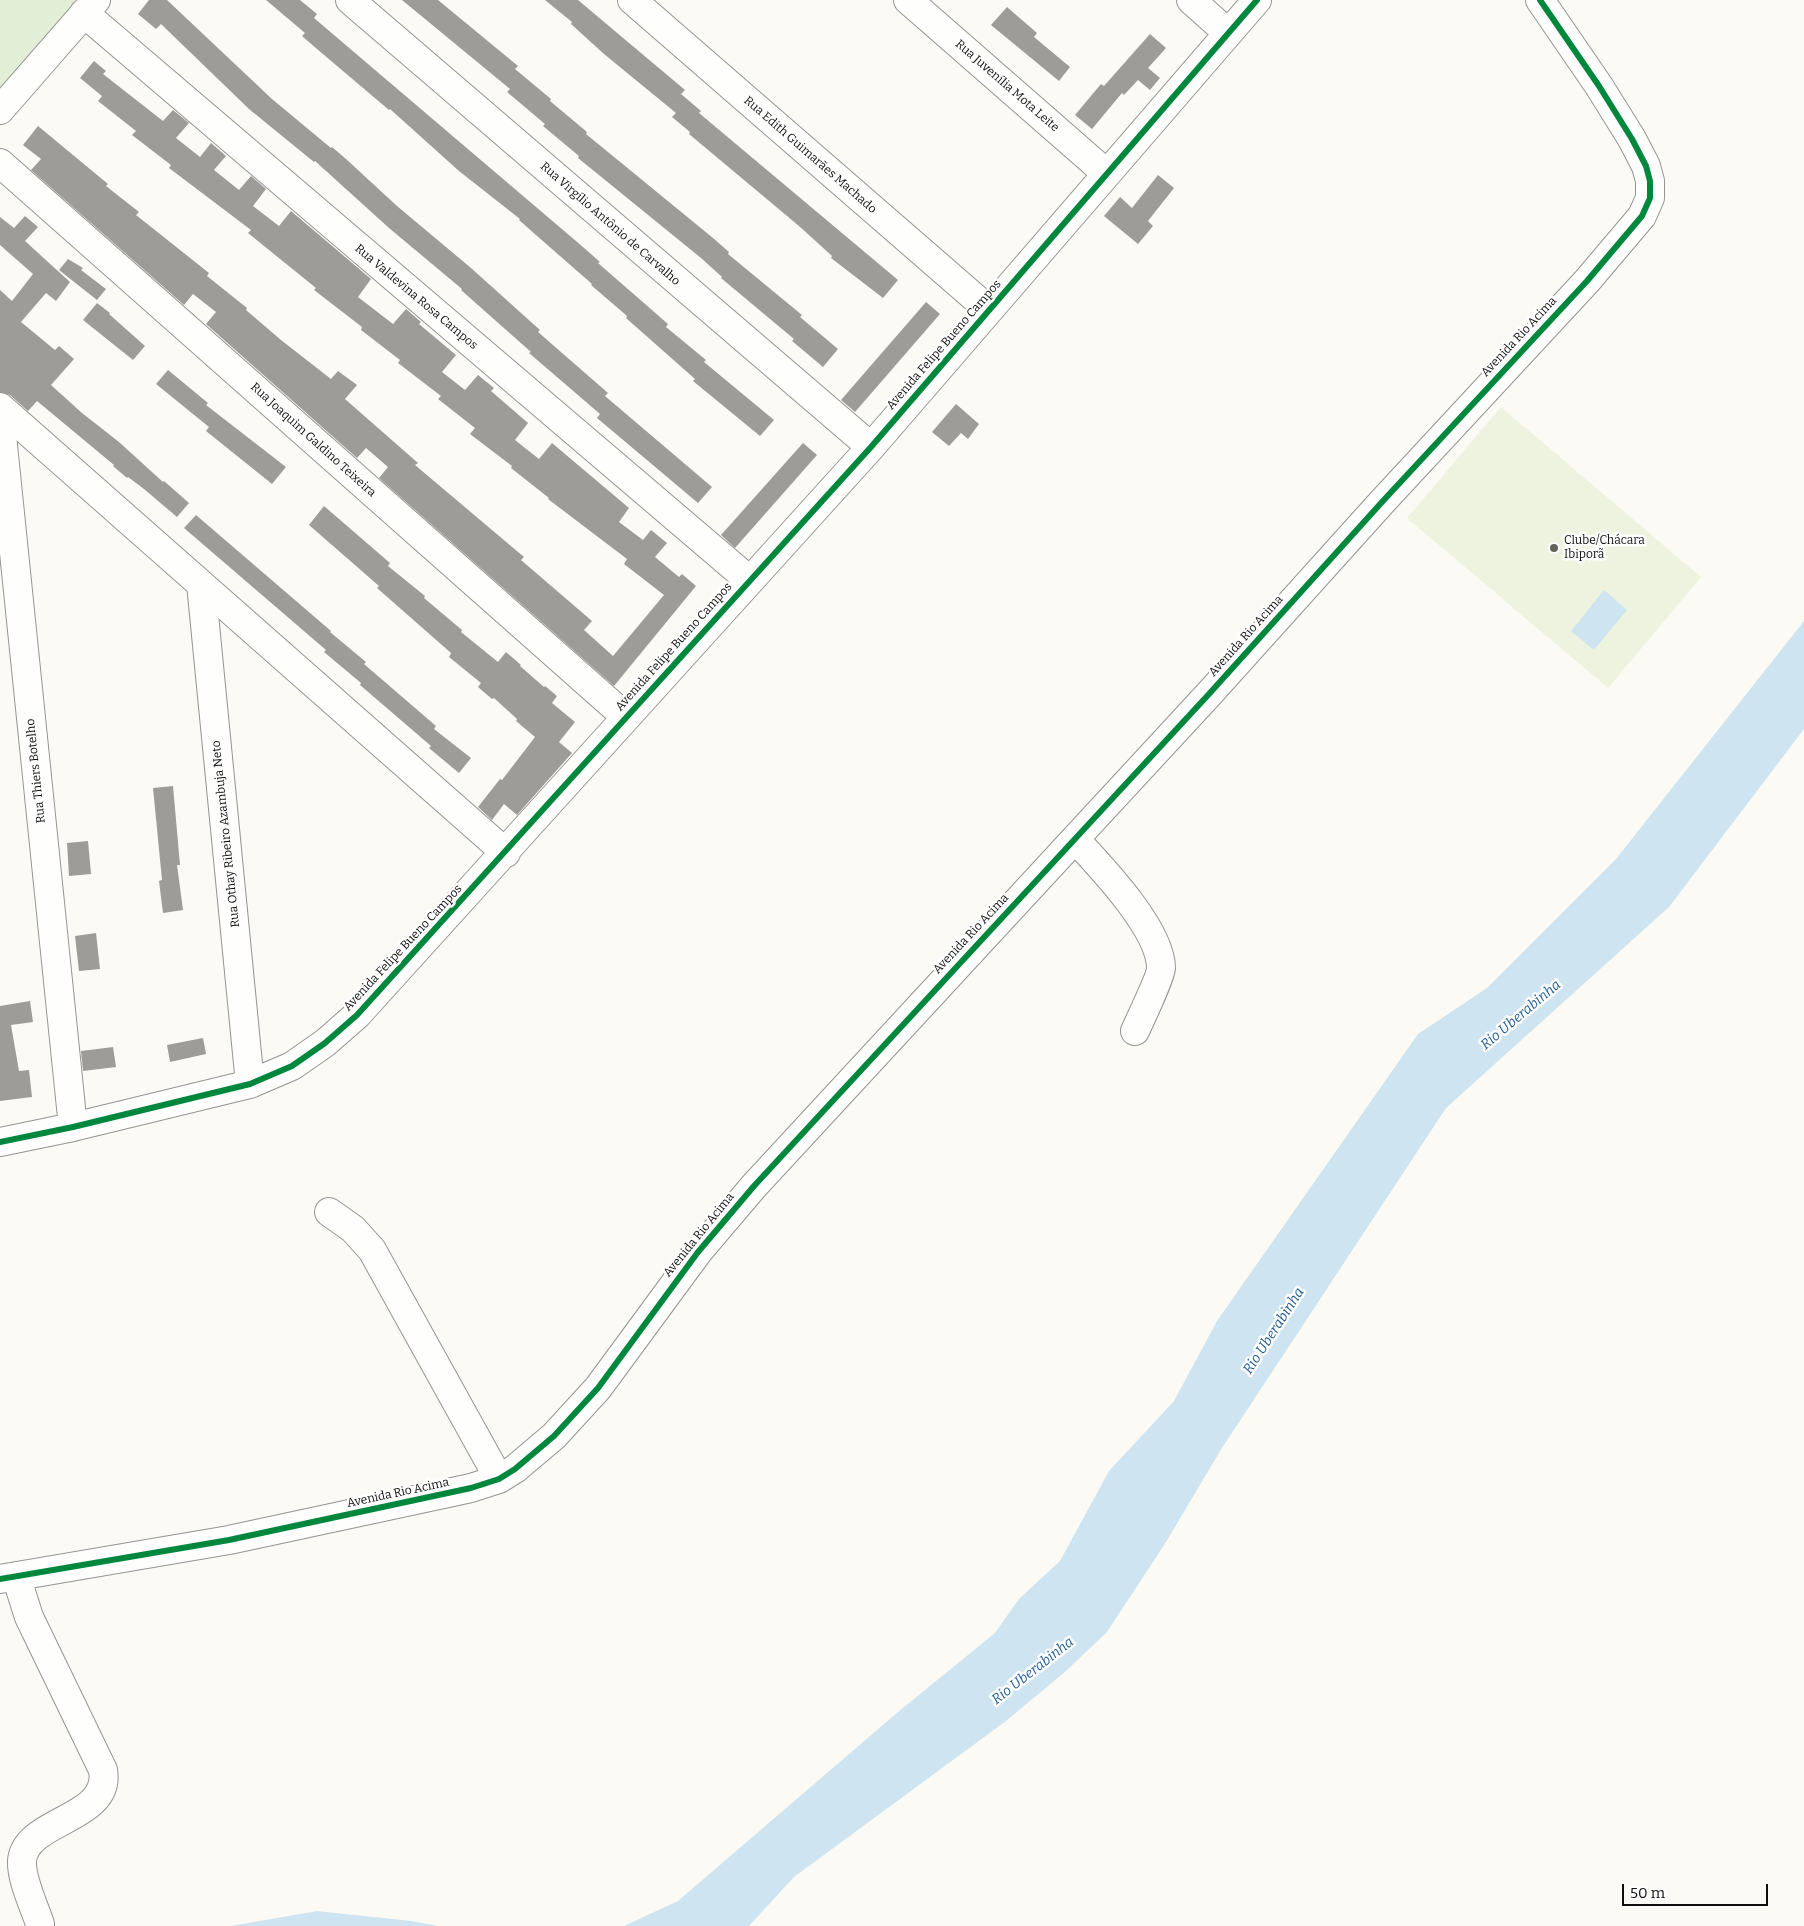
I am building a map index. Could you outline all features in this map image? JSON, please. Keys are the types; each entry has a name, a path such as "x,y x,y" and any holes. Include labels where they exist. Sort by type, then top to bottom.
{"street":[{"name":"Rua Virgílio Antônio de Carvalho","path":"350,0 870,447"},
{"name":"Rua Edith Guimarães Machado","path":"632,0 989,310"},
{"name":"Rua Juvenília Mota Leite","path":"908,0 1106,173"},
{"path":"1190,0 1228,33"},
{"name":"Avenida Felipe Bueno Campos","path":"0,1142 73,1127 250,1084 292,1066 325,1044 357,1015 506,853 870,447 1257,0"},
{"name":"Avenida Rio Acima","path":"8,1577 229,1540 471,1488 499,1479 515,1469 554,1436 592,1395 698,1252 754,1186 1587,281 1642,216 1650,198 1650,181 1646,166 1632,139 1599,86 1540,0"},
{"path":"0,110 90,7"},
{"name":"Rua Valdevina Rosa Campos","path":"90,7 749,580"},
{"name":"Rua Joaquim Galdino Teixeira","path":"0,163 626,717"},
{"path":"0,407 506,853"},
{"name":"Rua Thiers Botelho","path":"0,416 73,1127"},
{"name":"Rua Othay Ribeiro Azambuja Neto","path":"201,584 250,1084"},
{"path":"1074,839 1096,861 1141,918 1156,944 1161,968 1135,1031"},
{"path":"329,1212 353,1229 372,1250 499,1479"},
{"path":"8,1577 29,1616 103,1770 105,1780 102,1791 95,1801 35,1838 26,1848 22,1859 22,1870 40,1924"}],"green space":[{"path":"0,0 85,0 0,96"},
{"name":"Clube/Chácara Ibiporã","path":"1501,407 1701,577 1608,688 1407,518"}],"water":[{"path":"1604,590 1627,610 1594,650 1571,631"},
{"name":"Rio Uberabinha","path":"1804,621 1804,729 1669,907 1446,1108 1222,1448 1166,1542 1107,1632 1066,1671 1006,1721 794,1877 749,1926 624,1926 678,1901 898,1712 995,1633 1019,1599 1060,1561 1109,1471 1174,1401 1217,1321 1418,1034 1487,988 1616,859"},
{"path":"317,1911 411,1921 438,1926 231,1926"}],"building":[{"path":"149,0 167,0 272,99 332,147 397,206 471,268 540,330 538,332 608,393 605,396 712,487 698,503 597,418 600,414 529,353 531,352 462,289 389,228 315,161 249,109 161,24 156,29 138,14"},
{"path":"266,0 300,0 317,14 314,18 583,247 600,262 598,263 668,324 666,327 706,360 704,362 774,420 760,436 693,381 695,379 626,318 627,316 520,219 459,171 390,109 317,49 302,36 305,33"},
{"path":"402,0 438,0 518,66 515,69 551,99 550,101 587,132 586,134 713,238 729,252 728,254 802,315 800,317 838,349 823,367 792,341 794,339 721,278 701,258 578,158 579,156 543,126 545,124 507,92 510,89"},
{"path":"545,0 578,0 685,90 681,94 701,111 699,113 898,280 883,298 831,258 832,256 799,226 689,134 690,132 672,117 676,113 604,54 571,24 572,22"},
{"path":"1007,7 1037,33 1034,37 1070,67 1059,81 991,25"},
{"path":"1150,34 1166,48 1148,68 1160,78 1150,90 1138,80 1124,95 1122,93 1092,129 1075,115 1101,84 1104,86"},
{"path":"94,61 106,71 103,74 163,121 173,110 189,123 176,138 200,157 211,143 226,156 214,170 239,190 251,176 266,189 253,206 279,226 291,211 371,279 358,297 393,324 406,309 421,322 419,324 456,355 442,372 465,390 478,375 494,388 491,391 528,423 515,440 539,459 552,443 629,508 619,522 643,540 651,530 667,543 655,557 679,577 682,574 696,586 614,686 379,478 388,467 366,448 357,458 206,324 216,312 193,294 184,305 31,170 41,159 23,145 38,126 108,184 106,186 139,212 136,215 209,273 207,276 247,308 246,310 281,340 331,379 338,371 357,385 345,399 418,463 415,465 524,557 521,560 592,621 584,630 613,656 664,595 624,564 627,559 548,499 511,468 512,466 470,434 475,428 438,399 441,396 398,363 400,360 361,330 362,327 314,290 316,288 248,233 251,230 169,168 171,165 132,135 136,131 98,101 102,96 80,78"},
{"path":"1158,175 1174,188 1148,221 1153,226 1138,244 1104,216 1120,197 1132,208"},
{"path":"25,216 38,227 25,241 70,282 56,301 46,293 21,322 55,350 59,346 74,359 51,385 189,503 177,517 144,489 127,478 37,401 28,411 10,395 0,392 0,290 12,301 33,274 0,245 0,217 14,228"},
{"path":"68,259 83,268 81,270 106,289 97,300 59,270"},
{"path":"926,302 940,314 855,412 841,400"},
{"path":"97,303 145,346 133,360 83,320"},
{"path":"168,370 208,403 206,405 286,467 272,484 206,431 209,427 156,384"},
{"path":"956,404 979,424 968,439 961,433 949,446 932,432"},
{"path":"803,443 817,455 735,548 721,535"},
{"path":"324,506 390,563 388,566 425,596 424,598 462,630 461,632 498,662 506,652 544,687 557,696 552,703 575,722 559,742 572,753 517,815 504,804 492,820 478,807 500,779 502,780 535,737 516,721 517,719 494,698 492,699 478,687 481,683 449,657 451,653 377,588 379,586 309,525"},
{"path":"196,515 366,662 364,664 436,726 434,729 471,758 459,773 429,748 431,746 360,685 361,683 324,652 326,650 184,528"},
{"path":"173,786 180,865 177,865 183,910 163,913 159,881 162,880 153,788"},
{"path":"88,841 91,874 69,876 67,843"},
{"path":"96,933 100,969 79,971 75,936"},
{"path":"30,1001 33,1022 11,1025 19,1071 29,1070 32,1097 0,1101 0,1006"},
{"path":"203,1038 206,1054 170,1062 167,1045"},
{"path":"113,1047 116,1067 83,1071 81,1051"}],"cycle path":[{"path":"0,1142 73,1127 250,1084 292,1066 325,1043 357,1015 871,447 1257,0"},
{"path":"0,1579 229,1540 471,1488 499,1479 515,1469 554,1436 598,1388 698,1252 754,1186 1209,694 1382,502 1587,281 1642,216 1650,198 1650,181 1646,166 1632,139 1599,86 1540,0"}],"place":[{"name":"Clube/Chácara Ibiporã","path":"1554,548"}]}
